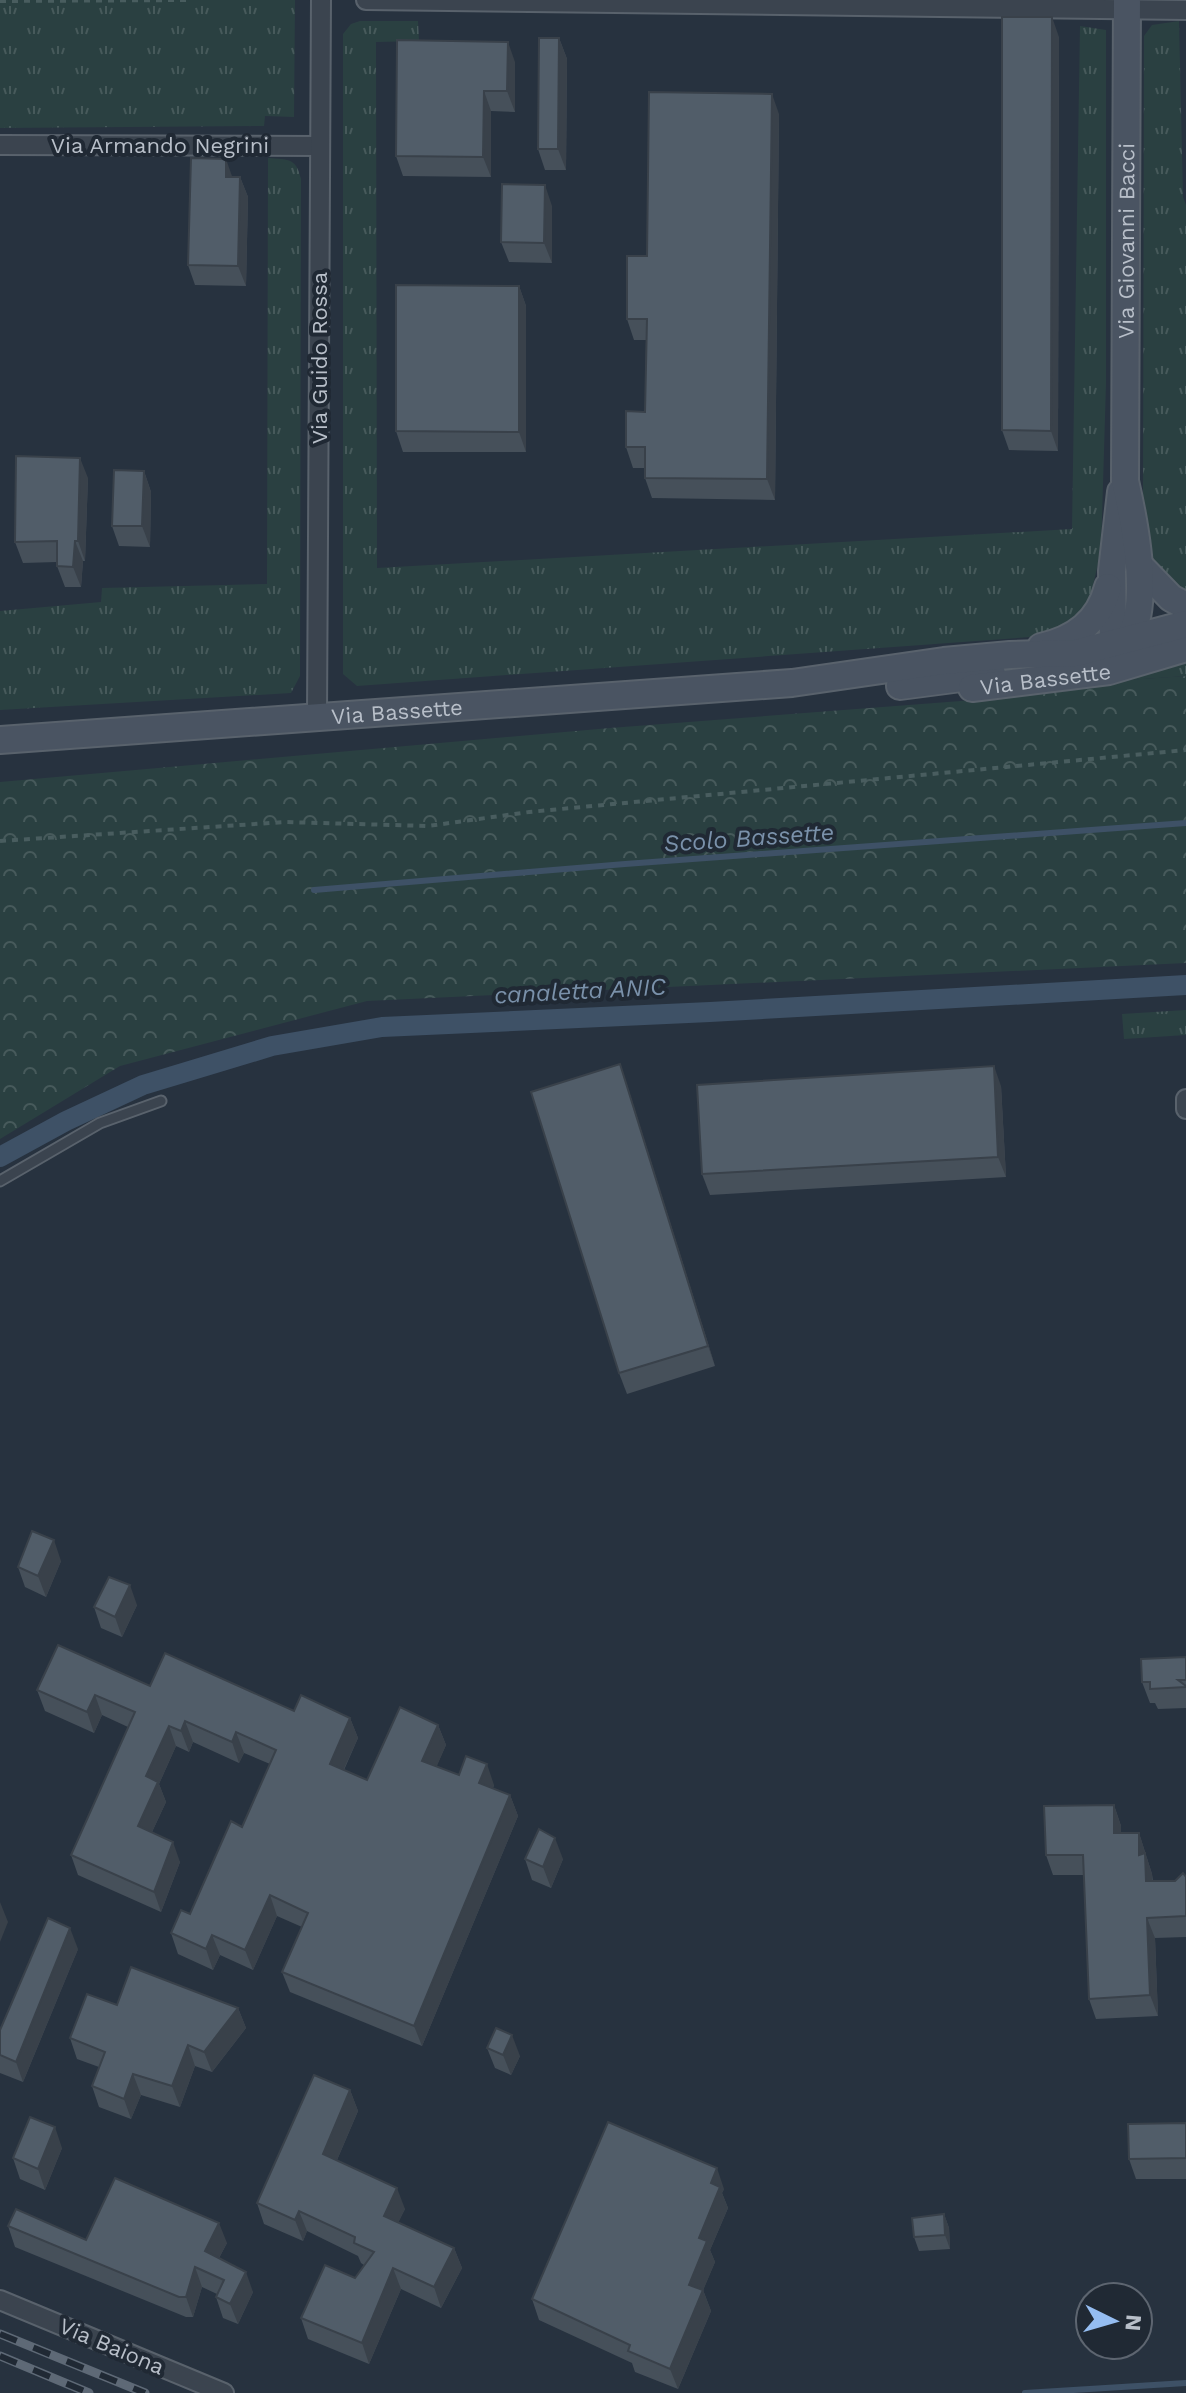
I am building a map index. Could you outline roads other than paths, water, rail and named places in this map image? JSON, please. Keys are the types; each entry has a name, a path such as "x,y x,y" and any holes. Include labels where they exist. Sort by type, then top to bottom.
{"main road":[{"name":"Via Giovanni Bacci","path":"1125,481 1119,497 1112,571 1121,642 1132,635 1138,605 1139,565 1136,531 1125,481 1127,4"},
{"path":"1139,565 1171,598 1186,606"},
{"name":"Via Giovanni Bacci","path":"1010,655 1061,643 1084,629 1098,614 1112,571"},
{"name":"Via Bassette","path":"0,740 792,683 944,661 1076,653 1186,624"},
{"name":"Via Bassette","path":"1121,642 1128,650 1139,652 1186,637"},
{"name":"Via Bassette","path":"900,686 1107,658 1121,642"},
{"name":"Via Bassette","path":"792,683 969,688 1109,671 1186,648"}],"street":[{"name":"Via Guido Rossa","path":"317,716 321,0"},
{"path":"366,0 1127,4 1186,10"},
{"name":"Via Armando Negrini","path":"0,145 320,146"},
{"path":"1186,1099 1186,1109"},
{"name":"Via Baiona","path":"0,2300 224,2393"}],"lane":[{"path":"0,1181 100,1123 161,1101"}],"waterway":[{"name":"Scolo Bassette","path":"314,890 1186,823"},
{"name":"canaletta ANIC","path":"0,1157 66,1121 143,1085 272,1046 382,1027 1186,985"},
{"name":"canaletta ANIC","path":"1025,2393 1186,2383"}],"railway":[{"path":"0,2334 145,2393"},
{"path":"0,2356 89,2393"}]}
